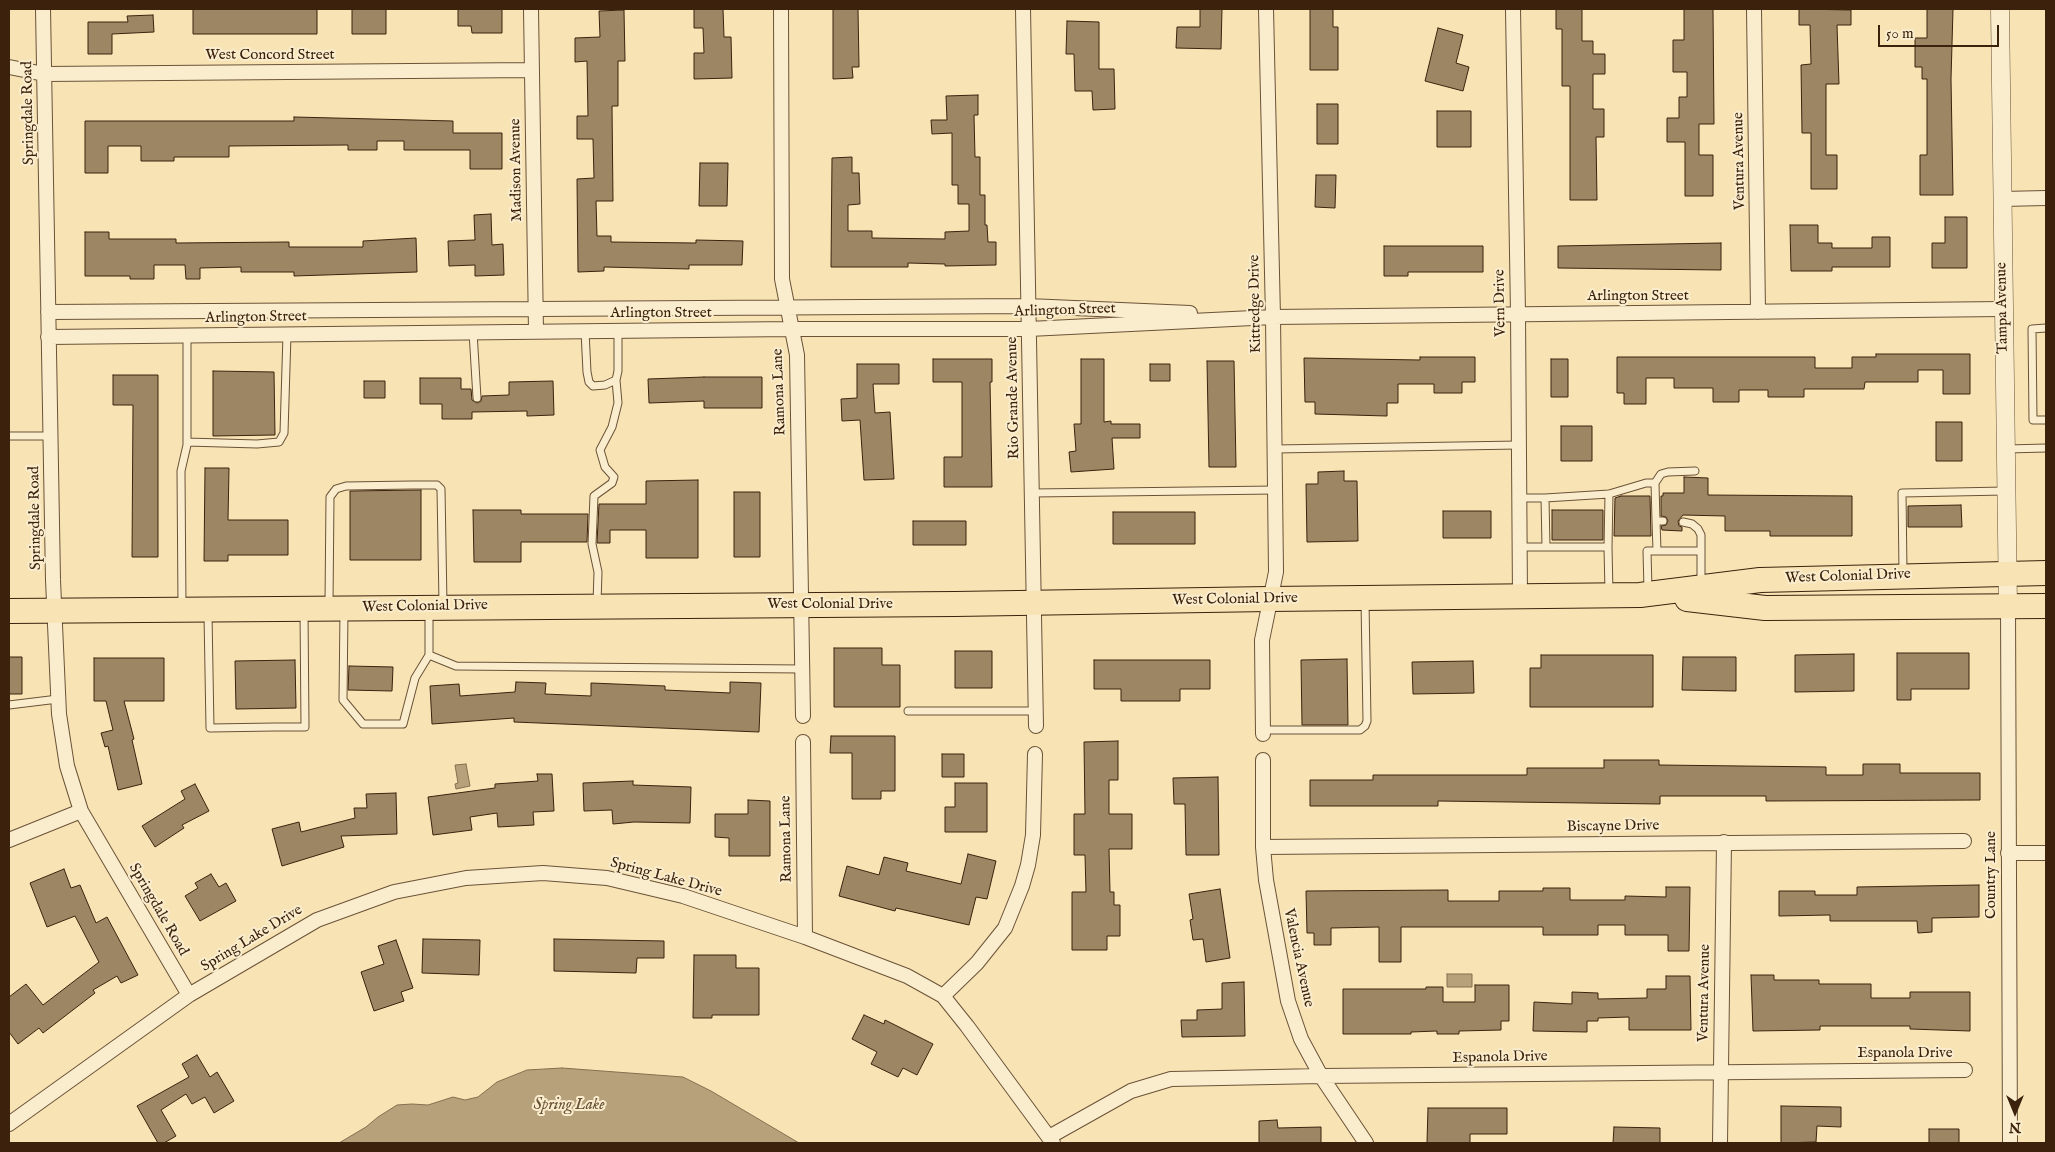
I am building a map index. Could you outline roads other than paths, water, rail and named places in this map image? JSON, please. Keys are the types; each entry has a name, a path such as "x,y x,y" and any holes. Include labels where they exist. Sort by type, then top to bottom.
{"highway":[{"name":"West Colonial Drive","path":"9,610 1034,604 1269,599 1520,598 1649,595 1760,580 2046,573"},
{"name":"West Colonial Drive","path":"1649,595 1765,608 2046,606"}],"street":[{"name":"Springdale Road","path":"43,9 54,610 58,699 67,766 81,811 189,995"},
{"name":"Madison Avenue","path":"531,9 536,332"},
{"name":"Ramona Lane","path":"781,9 782,279 797,354 803,716"},
{"name":"Rio Grande Avenue","path":"1023,9 1036,726"},
{"name":"Kittredge Drive","path":"1266,9 1273,317 1276,572 1269,599"},
{"name":"Vern Drive","path":"1513,9 1520,598"},
{"name":"Ventura Avenue","path":"1754,9 1758,312"},
{"name":"Tampa Avenue","path":"2000,9 2002,309 2008,607"},
{"name":"West Concord Street","path":"9,67 44,74 532,70"},
{"path":"2002,199 2046,198"},
{"name":"Arlington Street","path":"48,312 1028,306 1273,317"},
{"name":"Arlington Street","path":"48,337 792,329 1029,329 1273,317 2002,309"},
{"path":"1262,732 1262,640 1269,599"},
{"name":"Country Lane","path":"2008,607 2010,1143"},
{"name":"Ramona Lane","path":"803,742 805,937"},
{"path":"943,996 977,963 1004,928 1022,886 1033,835 1035,754"},
{"name":"Valencia Avenue","path":"1263,760 1263,847 1266,880 1288,1001 1301,1040 1321,1076 1366,1143"},
{"path":"9,840 81,811"},
{"name":"Ventura Avenue","path":"1720,1143 1724,842"},
{"name":"Biscayne Drive","path":"1263,847 1724,842 1964,842"},
{"path":"2008,853 2046,852"},
{"name":"Spring Lake Drive","path":"9,1124 189,995 317,920 394,892 466,878 543,873 607,878 683,896 805,937 907,976 943,996 1051,1140"},
{"name":"Espanola Drive","path":"1051,1140 1131,1091 1171,1080 1321,1076 1965,1070"}],"lane":[{"path":"2046,328 2032,328 2033,420 2046,420"},
{"path":"584,331 589,382 593,386 605,385 616,380"},
{"path":"597,606 598,572 592,544 594,496 612,483 614,477 605,467 600,450 612,427 618,402 616,380 618,372 618,331"},
{"path":"474,332 478,398"},
{"path":"187,442 257,444 279,442 284,433 287,334"},
{"path":"182,609 181,471 187,442 187,335"},
{"path":"9,436 50,436"},
{"path":"1275,449 1519,445"},
{"path":"2005,449 2046,448"},
{"path":"1657,551 1660,521 1655,482 1661,474 1668,472 1695,471"},
{"path":"1519,498 1609,494 1655,482"},
{"path":"412,485 437,486 441,490 436,607 429,655 415,678 403,724 363,724 343,700 337,608 328,567 330,497 336,489 346,486 412,485"},
{"path":"1032,493 1275,490"},
{"path":"1903,576 1902,493 2005,491"},
{"path":"1609,494 1609,596"},
{"path":"1545,498 1546,548"},
{"path":"1682,522 1692,524 1700,535 1701,588"},
{"path":"1519,548 1608,547"},
{"path":"1649,595 1647,552 1701,551"},
{"path":"1262,732 1360,730 1365,726 1365,598"},
{"path":"208,609 210,728 247,728 304,727 304,608"},
{"path":"429,655 456,666 802,669"},
{"path":"9,705 58,699"},
{"path":"908,711 1035,711"}],"water":[{"path":"466,764 470,786 456,789 455,784 458,783 455,765"},
{"path":"1447,974 1472,974 1472,987 1447,987"},
{"name":"Spring Lake","path":"562,1068 683,1077 711,1091 799,1143 339,1143 397,1105 428,1105 453,1097 465,1100 478,1097 497,1082 527,1070"}]}
